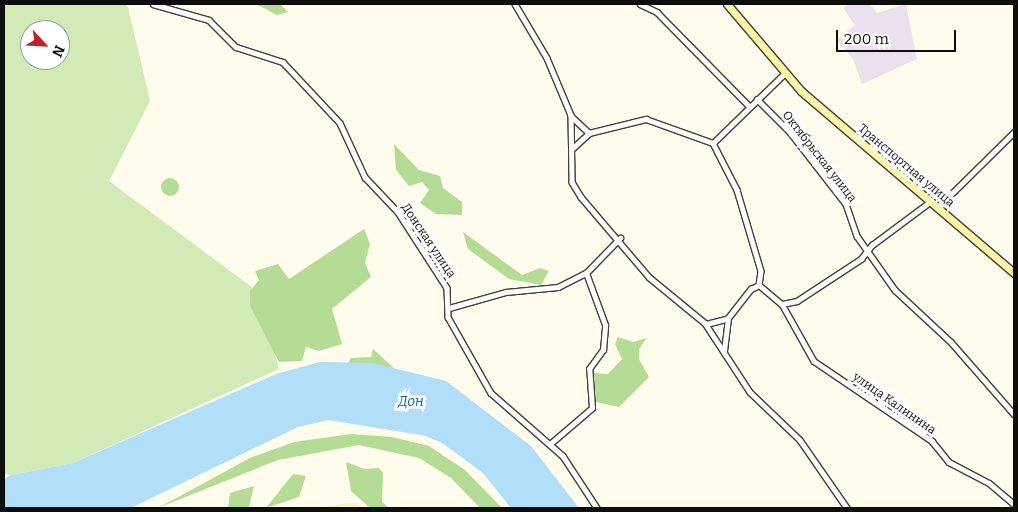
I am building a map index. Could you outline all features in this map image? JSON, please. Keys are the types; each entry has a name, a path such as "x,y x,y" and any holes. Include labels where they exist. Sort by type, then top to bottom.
{"main road":[{"name":"Транспортная улица","path":"727,4 785,74 1014,273"}],"street":[{"name":"Донская улица","path":"155,4 209,20 236,47 270,56 293,72 340,123 365,177 398,212 447,288 448,308 456,335 491,393 550,444 597,508"},
{"path":"515,4 547,58 571,115 573,148 572,182 620,238 649,277 705,323 750,392 800,440 847,508"},
{"path":"640,4 658,12 749,106"},
{"path":"713,143 757,98 785,74"},
{"name":"Октябрьская улица","path":"757,98 790,132 846,204 867,251 896,290 940,330 1014,414"},
{"path":"571,115 589,133"},
{"path":"573,148 589,133 646,119 713,143 737,190 761,271 759,285 728,318 705,323"},
{"path":"938,207 1014,132"},
{"path":"759,285 782,304 797,301 867,251 931,201"},
{"path":"448,308 506,292 558,287 586,273 620,238"},
{"path":"550,444 592,408 588,369 604,350 605,325 586,273"},
{"name":"улица Калинина","path":"782,304 814,361 932,441 949,462 989,483 1014,504"},
{"path":"724,351 728,318"}],"shaded area":[{"path":"849,4 870,4 877,13 906,4 917,59 862,84 853,59 837,40 855,25 843,8"},
{"path":"353,502 362,508 321,508"}],"green space":[{"path":"4,4 124,4 128,7 150,101 109,181 257,291 279,369 73,463 11,475 4,474"},
{"path":"204,4 280,4 288,12 277,15 258,5"},
{"path":"394,144 419,170 440,176 443,188 462,202 462,215 436,214 420,203 429,190 422,182 409,186 396,170"},
{"path":"170,178 176,181 179,187 176,193 170,196 164,193 161,187 164,181"},
{"path":"364,229 370,244 365,263 371,277 332,309 342,344 319,351 306,347 302,361 279,362 250,306 250,291 259,280 255,271 278,264 289,279"},
{"path":"463,232 522,275 540,268 549,271 541,285 509,279 468,249"},
{"path":"618,337 633,342 647,338 639,349 639,359 649,377 619,407 596,402 594,373 608,374 622,359 615,344"},
{"path":"373,349 394,368 348,363 351,358 371,357"},
{"path":"351,434 392,437 429,446 465,470 502,508 480,508 451,478 419,458 359,445 278,460 158,508 250,458 294,442"},
{"path":"346,462 365,469 379,468 383,473 382,502 389,508 370,508 351,491"},
{"path":"293,474 306,476 299,497 266,508"},
{"path":"254,486 249,508 228,508 230,493"}],"water":[{"name":"Дон","path":"320,362 372,363 446,381 531,446 579,508 511,508 483,473 442,443 426,436 329,420 298,427 131,508 4,508 4,479 11,475 73,463 276,374"}]}
